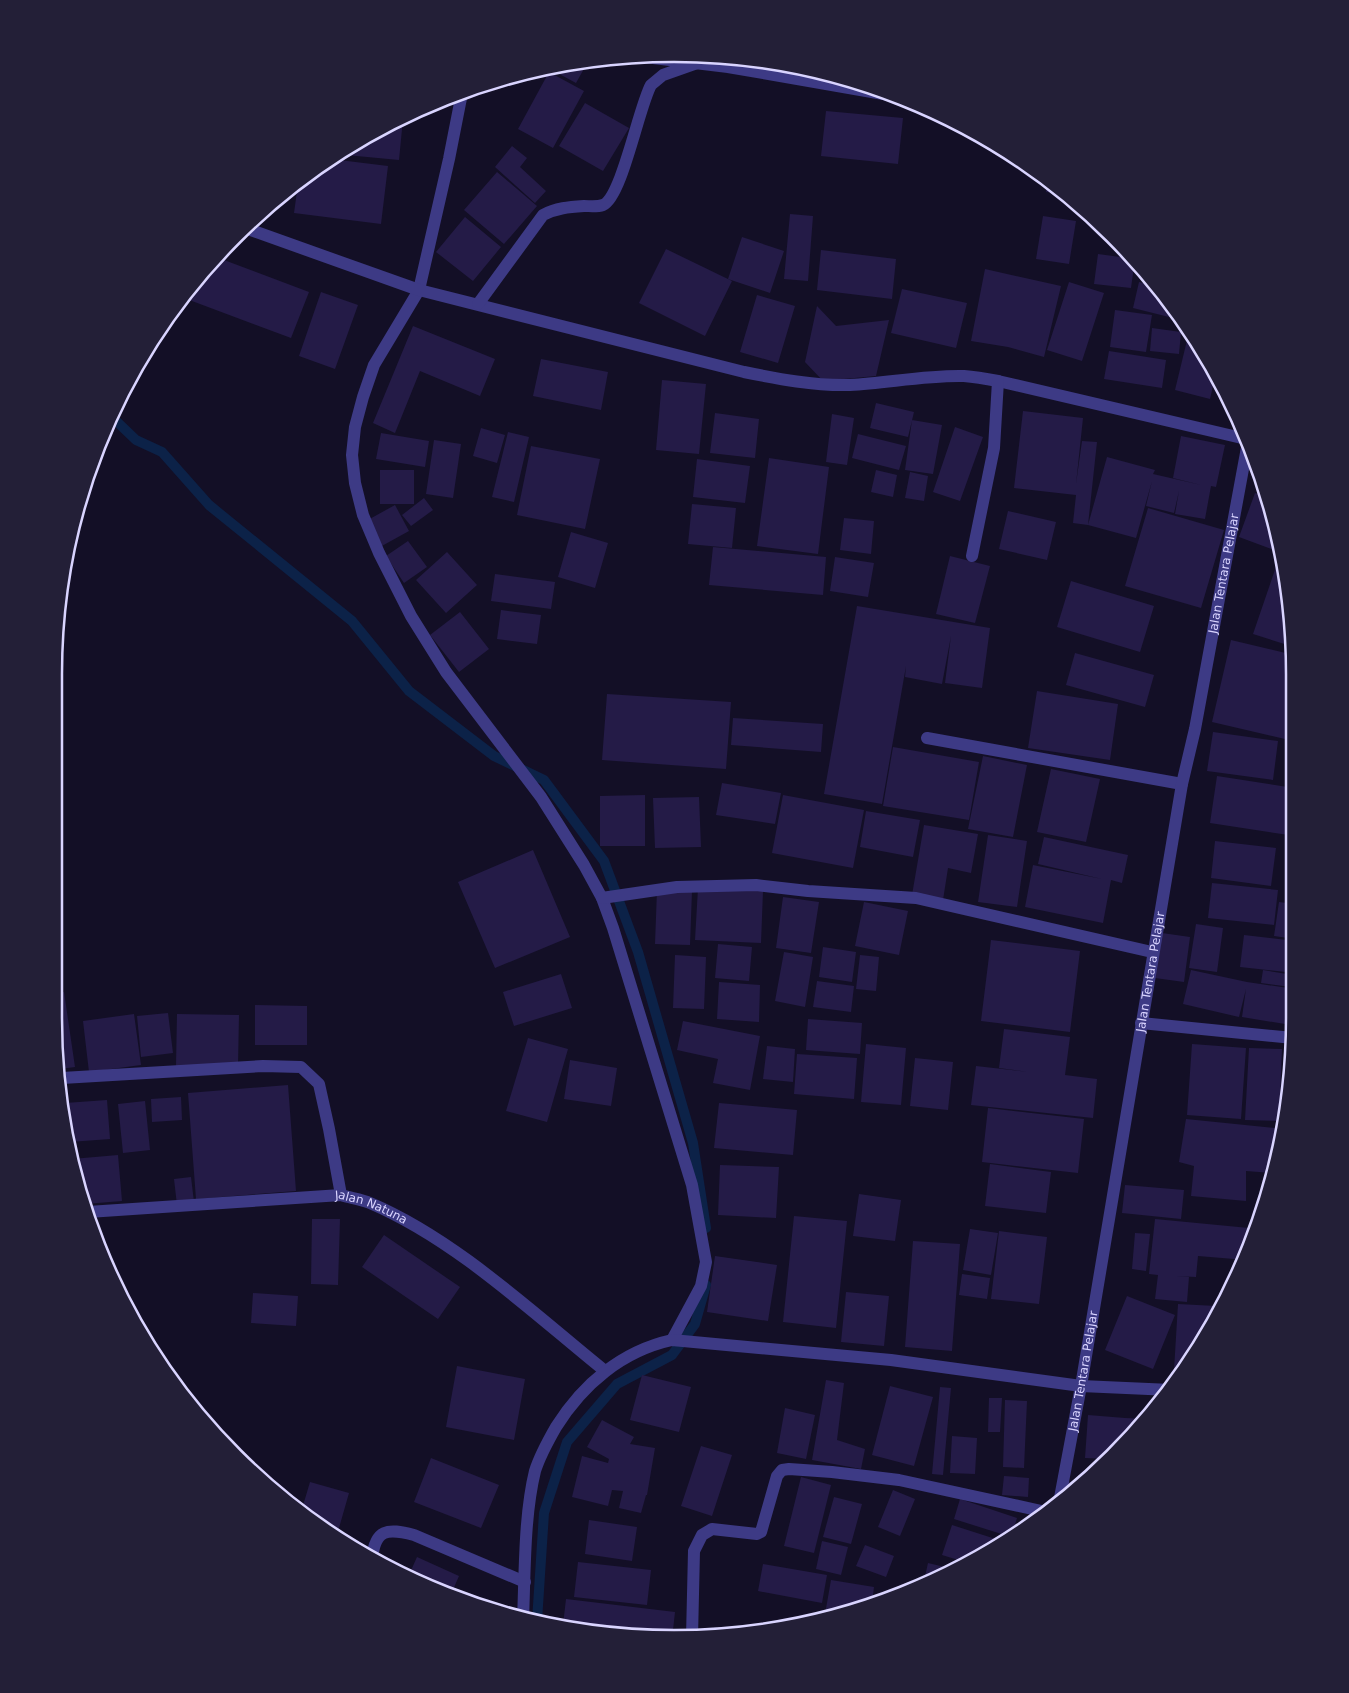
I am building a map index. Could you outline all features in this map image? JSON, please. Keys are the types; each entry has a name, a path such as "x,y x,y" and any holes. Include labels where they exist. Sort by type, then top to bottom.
{"street":[{"path":"686,63 705,64"},
{"path":"478,304 543,215 553,210 602,205 609,200 619,179 651,85 664,75 697,64"},
{"path":"770,70 836,84"},
{"path":"460,102 419,290 374,365 363,397 355,427 352,455 355,483 366,523 379,553 412,616 446,672 541,797 584,865 602,898 631,983 692,1185 706,1262 701,1286 672,1340"},
{"path":"253,231 419,290 696,360 785,380 820,385 849,385 966,376 998,381 1239,437"},
{"path":"972,556 994,448 998,381"},
{"name":"Jalan Tentara Pelajar","path":"1061,1493 1081,1386 1152,952 1182,784 1195,730 1246,455"},
{"path":"927,738 1182,784"},
{"path":"602,898 677,887 756,885 808,891 916,898 1152,952"},
{"path":"1141,1023 1286,1037"},
{"path":"66,1078 263,1066 301,1067 318,1084 341,1195"},
{"name":"Jalan Natuna","path":"94,1212 341,1195 368,1202 405,1220 464,1257 604,1371"},
{"path":"523,1612 530,1494 544,1447 563,1416 585,1389 604,1371 630,1354 657,1343 672,1340 891,1360 1081,1386 1161,1390"},
{"path":"692,1630 694,1551 702,1535 712,1529 757,1534 761,1532 777,1476 782,1470 832,1472 899,1480 1038,1510"},
{"path":"373,1552 377,1539 388,1531 395,1530 414,1535 525,1582"}],"building":[{"path":"583,70 576,83 558,73"},
{"path":"553,74 584,91 553,148 518,129 547,76"},
{"path":"585,103 629,128 603,171 559,146"},
{"path":"826,111 903,118 898,164 821,156"},
{"path":"402,127 399,160 351,155"},
{"path":"512,146 527,158 520,167 546,191 535,203 495,167"},
{"path":"343,160 388,166 381,224 294,213 297,193"},
{"path":"497,172 537,206 504,244 464,210"},
{"path":"790,214 813,216 808,281 784,279"},
{"path":"1043,216 1076,221 1069,264 1036,259"},
{"path":"465,217 501,247 473,281 436,252"},
{"path":"742,237 784,251 770,293 728,279"},
{"path":"666,249 732,281 705,336 639,303"},
{"path":"821,250 896,259 892,299 817,290"},
{"path":"1098,254 1122,257 1134,270 1131,288 1094,284"},
{"path":"224,260 309,292 291,338 190,300"},
{"path":"985,269 1061,286 1044,357 1008,347 971,341"},
{"path":"1069,282 1104,293 1082,361 1047,350"},
{"path":"1139,282 1145,283 1171,318 1133,308"},
{"path":"902,289 967,303 956,348 891,333"},
{"path":"321,292 358,305 335,369 299,356"},
{"path":"757,295 795,306 778,363 740,352"},
{"path":"817,306 836,326 889,320 876,376 823,381 805,362"},
{"path":"1115,310 1152,315 1146,352 1110,347"},
{"path":"413,326 495,359 480,396 420,371 395,433 373,423"},
{"path":"1152,328 1181,332 1179,354 1150,351"},
{"path":"1187,340 1213,385 1210,399 1175,390"},
{"path":"1109,351 1166,360 1162,388 1104,379"},
{"path":"541,359 608,372 601,410 533,396"},
{"path":"662,380 706,384 699,454 656,450"},
{"path":"876,403 914,412 908,437 870,428"},
{"path":"1023,411 1083,418 1076,484 1082,441 1097,442 1088,525 1073,523 1076,495 1014,488"},
{"path":"715,413 759,419 755,458 710,453"},
{"path":"832,414 854,418 847,465 826,462"},
{"path":"912,420 942,425 933,474 905,470"},
{"path":"955,427 983,437 960,501 933,492"},
{"path":"481,428 505,435 497,463 473,456"},
{"path":"508,432 529,437 514,502 492,497"},
{"path":"381,433 429,441 425,467 376,459"},
{"path":"858,434 906,446 899,470 852,458"},
{"path":"1181,436 1225,445 1216,487 1211,486 1205,519 1175,514 1179,491 1174,513 1146,506 1152,481 1136,538 1088,525 1107,457 1155,470 1153,474 1201,485 1173,478"},
{"path":"434,440 461,444 453,498 426,494"},
{"path":"531,446 600,459 585,529 517,515"},
{"path":"769,458 829,467 818,554 757,546"},
{"path":"697,459 750,466 745,503 693,497"},
{"path":"380,470 414,470 414,504 380,504"},
{"path":"876,470 897,475 893,497 871,492"},
{"path":"910,472 928,476 924,501 905,498"},
{"path":"1255,493 1259,494 1274,550 1239,537"},
{"path":"424,498 433,510 411,526 402,515"},
{"path":"692,504 736,508 732,548 688,544"},
{"path":"395,505 409,531 380,547 366,521"},
{"path":"1148,508 1224,530 1201,608 1125,586"},
{"path":"1008,511 1056,522 1047,560 999,549"},
{"path":"844,518 874,521 871,554 840,550"},
{"path":"571,532 608,543 595,588 558,577"},
{"path":"408,541 427,567 404,583 386,556"},
{"path":"713,547 826,557 823,595 709,585"},
{"path":"447,552 477,585 446,613 416,580"},
{"path":"950,556 990,566 975,623 936,614"},
{"path":"835,557 874,563 868,597 830,591"},
{"path":"1277,565 1285,644 1253,634"},
{"path":"495,574 555,582 551,609 491,601"},
{"path":"1071,581 1154,606 1140,652 1057,627"},
{"path":"857,606 990,628 982,688 945,683 951,636 942,684 905,677 906,666 882,804 824,794"},
{"path":"501,610 541,615 537,644 497,639"},
{"path":"460,612 489,649 459,672 430,635"},
{"path":"1231,640 1285,653 1285,739 1212,722"},
{"path":"1075,653 1154,675 1145,707 1066,685"},
{"path":"1037,691 1118,704 1110,760 1028,748"},
{"path":"607,694 731,702 726,769 602,760"},
{"path":"733,718 823,724 821,752 731,745"},
{"path":"1213,732 1278,741 1273,780 1207,771"},
{"path":"893,747 979,762 969,820 883,806"},
{"path":"983,756 1027,765 1013,837 968,829"},
{"path":"1051,769 1100,779 1086,842 1037,832"},
{"path":"1217,776 1286,787 1286,835 1210,823"},
{"path":"722,783 781,793 775,824 716,815"},
{"path":"645,795 645,846 600,846 600,796"},
{"path":"783,795 864,810 853,868 772,853"},
{"path":"699,797 701,847 655,848 653,798"},
{"path":"866,811 920,820 913,857 860,847"},
{"path":"924,825 978,834 971,873 948,868 943,900 912,895"},
{"path":"988,835 1027,841 1017,907 978,902"},
{"path":"1044,837 1128,855 1122,883 1111,880 1103,923 1025,907 1033,865 1102,879 1038,864"},
{"path":"1215,841 1276,848 1271,886 1211,878"},
{"path":"533,850 570,937 495,968 458,882"},
{"path":"1212,883 1278,890 1274,925 1208,918"},
{"path":"698,888 763,891 761,943 695,940"},
{"path":"657,890 692,891 690,945 655,944"},
{"path":"783,897 819,902 811,953 776,948"},
{"path":"864,902 908,911 899,955 855,946"},
{"path":"1279,902 1286,903 1286,938 1274,936"},
{"path":"1196,924 1223,928 1217,972 1189,968"},
{"path":"1162,933 1190,937 1184,982 1155,978"},
{"path":"1244,935 1286,940 1286,972 1240,967"},
{"path":"991,940 1080,951 1070,1032 981,1021"},
{"path":"718,944 752,947 749,981 715,978"},
{"path":"823,947 856,952 852,982 819,977"},
{"path":"784,952 813,957 805,1007 775,1001"},
{"path":"675,955 706,957 704,1009 673,1008"},
{"path":"860,955 879,957 876,991 856,989"},
{"path":"1191,970 1247,982 1286,988 1286,1024 1242,1017 1246,989 1239,1017 1183,1004"},
{"path":"1263,970 1286,974 1286,986 1261,983"},
{"path":"561,974 572,1008 514,1026 503,992"},
{"path":"817,981 854,986 851,1012 813,1007"},
{"path":"719,982 760,985 759,1022 717,1019"},
{"path":"62,992 64,992 75,1067 65,1068 62,1019"},
{"path":"255,1005 307,1006 307,1045 255,1045"},
{"path":"168,1013 173,1053 141,1057 137,1016"},
{"path":"134,1014 141,1065 89,1072 83,1021"},
{"path":"177,1014 239,1015 238,1066 176,1066"},
{"path":"808,1019 862,1023 860,1054 806,1050"},
{"path":"683,1021 760,1036 750,1090 713,1083 718,1059 677,1050"},
{"path":"1004,1029 1070,1037 1065,1075 1097,1079 1093,1118 971,1105 976,1066 1028,1072 999,1068"},
{"path":"528,1038 568,1049 547,1122 506,1111"},
{"path":"866,1044 906,1048 901,1105 861,1102"},
{"path":"1192,1044 1246,1048 1241,1119 1187,1115"},
{"path":"767,1046 795,1049 793,1082 763,1079"},
{"path":"1249,1048 1282,1049 1278,1121 1245,1120"},
{"path":"797,1054 857,1058 854,1099 794,1094"},
{"path":"915,1058 953,1062 948,1110 910,1106"},
{"path":"570,1060 617,1068 611,1106 564,1099"},
{"path":"288,1085 296,1191 196,1199 188,1093"},
{"path":"181,1097 182,1120 152,1122 151,1099"},
{"path":"107,1100 110,1139 75,1142 69,1103"},
{"path":"145,1101 150,1150 123,1153 118,1104"},
{"path":"719,1103 797,1110 793,1155 714,1148"},
{"path":"988,1108 1084,1119 1078,1173 982,1162"},
{"path":"1186,1119 1276,1128 1267,1173 1246,1171 1246,1201 1191,1196 1194,1166 1179,1162"},
{"path":"118,1155 122,1201 91,1203 79,1158"},
{"path":"990,1164 1051,1172 1046,1213 985,1206"},
{"path":"720,1165 779,1167 776,1218 718,1215"},
{"path":"191,1177 194,1202 177,1205 174,1179"},
{"path":"1125,1185 1184,1190 1181,1219 1122,1213"},
{"path":"859,1194 901,1200 895,1241 853,1236"},
{"path":"794,1216 847,1221 836,1328 783,1322"},
{"path":"312,1219 340,1219 338,1285 311,1284"},
{"path":"1155,1219 1249,1228 1237,1259 1198,1256 1196,1277 1176,1276 1189,1277 1187,1302 1155,1299 1158,1275 1149,1274"},
{"path":"970,1229 998,1233 991,1275 963,1270"},
{"path":"999,1231 1047,1237 1039,1304 991,1299"},
{"path":"1135,1233 1150,1234 1146,1271 1132,1269"},
{"path":"384,1235 460,1287 438,1319 362,1267"},
{"path":"913,1241 960,1244 952,1351 905,1347"},
{"path":"715,1256 777,1265 768,1321 707,1312"},
{"path":"962,1274 990,1278 987,1299 959,1295"},
{"path":"846,1292 889,1296 884,1346 841,1342"},
{"path":"253,1293 298,1296 296,1326 251,1323"},
{"path":"1127,1296 1175,1315 1153,1369 1105,1350"},
{"path":"1178,1304 1215,1306 1205,1325 1174,1370"},
{"path":"457,1366 525,1379 514,1440 446,1427"},
{"path":"642,1375 691,1387 679,1432 630,1420"},
{"path":"826,1380 844,1383 837,1440 865,1449 861,1469 812,1460"},
{"path":"890,1386 933,1397 914,1466 872,1455"},
{"path":"940,1387 951,1388 943,1475 932,1474"},
{"path":"989,1398 1002,1398 1000,1432 988,1432"},
{"path":"1005,1400 1027,1401 1024,1468 1003,1467"},
{"path":"785,1408 815,1415 806,1459 777,1453"},
{"path":"1088,1415 1138,1419 1099,1459 1085,1458"},
{"path":"602,1420 634,1437 630,1444 655,1448 647,1495 641,1513 619,1508 623,1491 612,1490 608,1506 572,1497 582,1456 608,1463 609,1459 587,1447"},
{"path":"952,1436 977,1438 975,1474 950,1473"},
{"path":"701,1446 732,1455 712,1516 681,1506"},
{"path":"431,1458 499,1485 481,1528 414,1502"},
{"path":"1004,1476 1029,1478 1028,1497 1002,1495"},
{"path":"801,1477 831,1485 814,1553 784,1546"},
{"path":"310,1482 349,1493 338,1530 303,1505"},
{"path":"1066,1482 1074,1482 1066,1489"},
{"path":"893,1490 915,1499 900,1536 878,1527"},
{"path":"834,1497 862,1504 851,1544 823,1537"},
{"path":"960,1499 1017,1518 1014,1528 1003,1534 954,1519"},
{"path":"589,1520 637,1527 632,1561 585,1554"},
{"path":"952,1525 996,1539 958,1560 942,1555"},
{"path":"822,1541 848,1547 841,1575 816,1569"},
{"path":"865,1545 894,1556 886,1577 856,1566"},
{"path":"417,1557 459,1576 453,1589 411,1570"},
{"path":"578,1562 651,1570 647,1605 574,1597"},
{"path":"928,1563 945,1567 925,1576"},
{"path":"763,1564 827,1575 822,1603 758,1591"},
{"path":"831,1580 874,1587 873,1597 825,1612"},
{"path":"566,1599 675,1612 673,1630 634,1629 564,1620"}],"waterway":[{"path":"117,422 136,440 162,452 209,505 352,621 409,691 494,756 544,780 604,861 638,952 693,1143 706,1228"},
{"path":"537,1615 544,1513 567,1442 617,1384 672,1355 695,1324 706,1285"}]}
